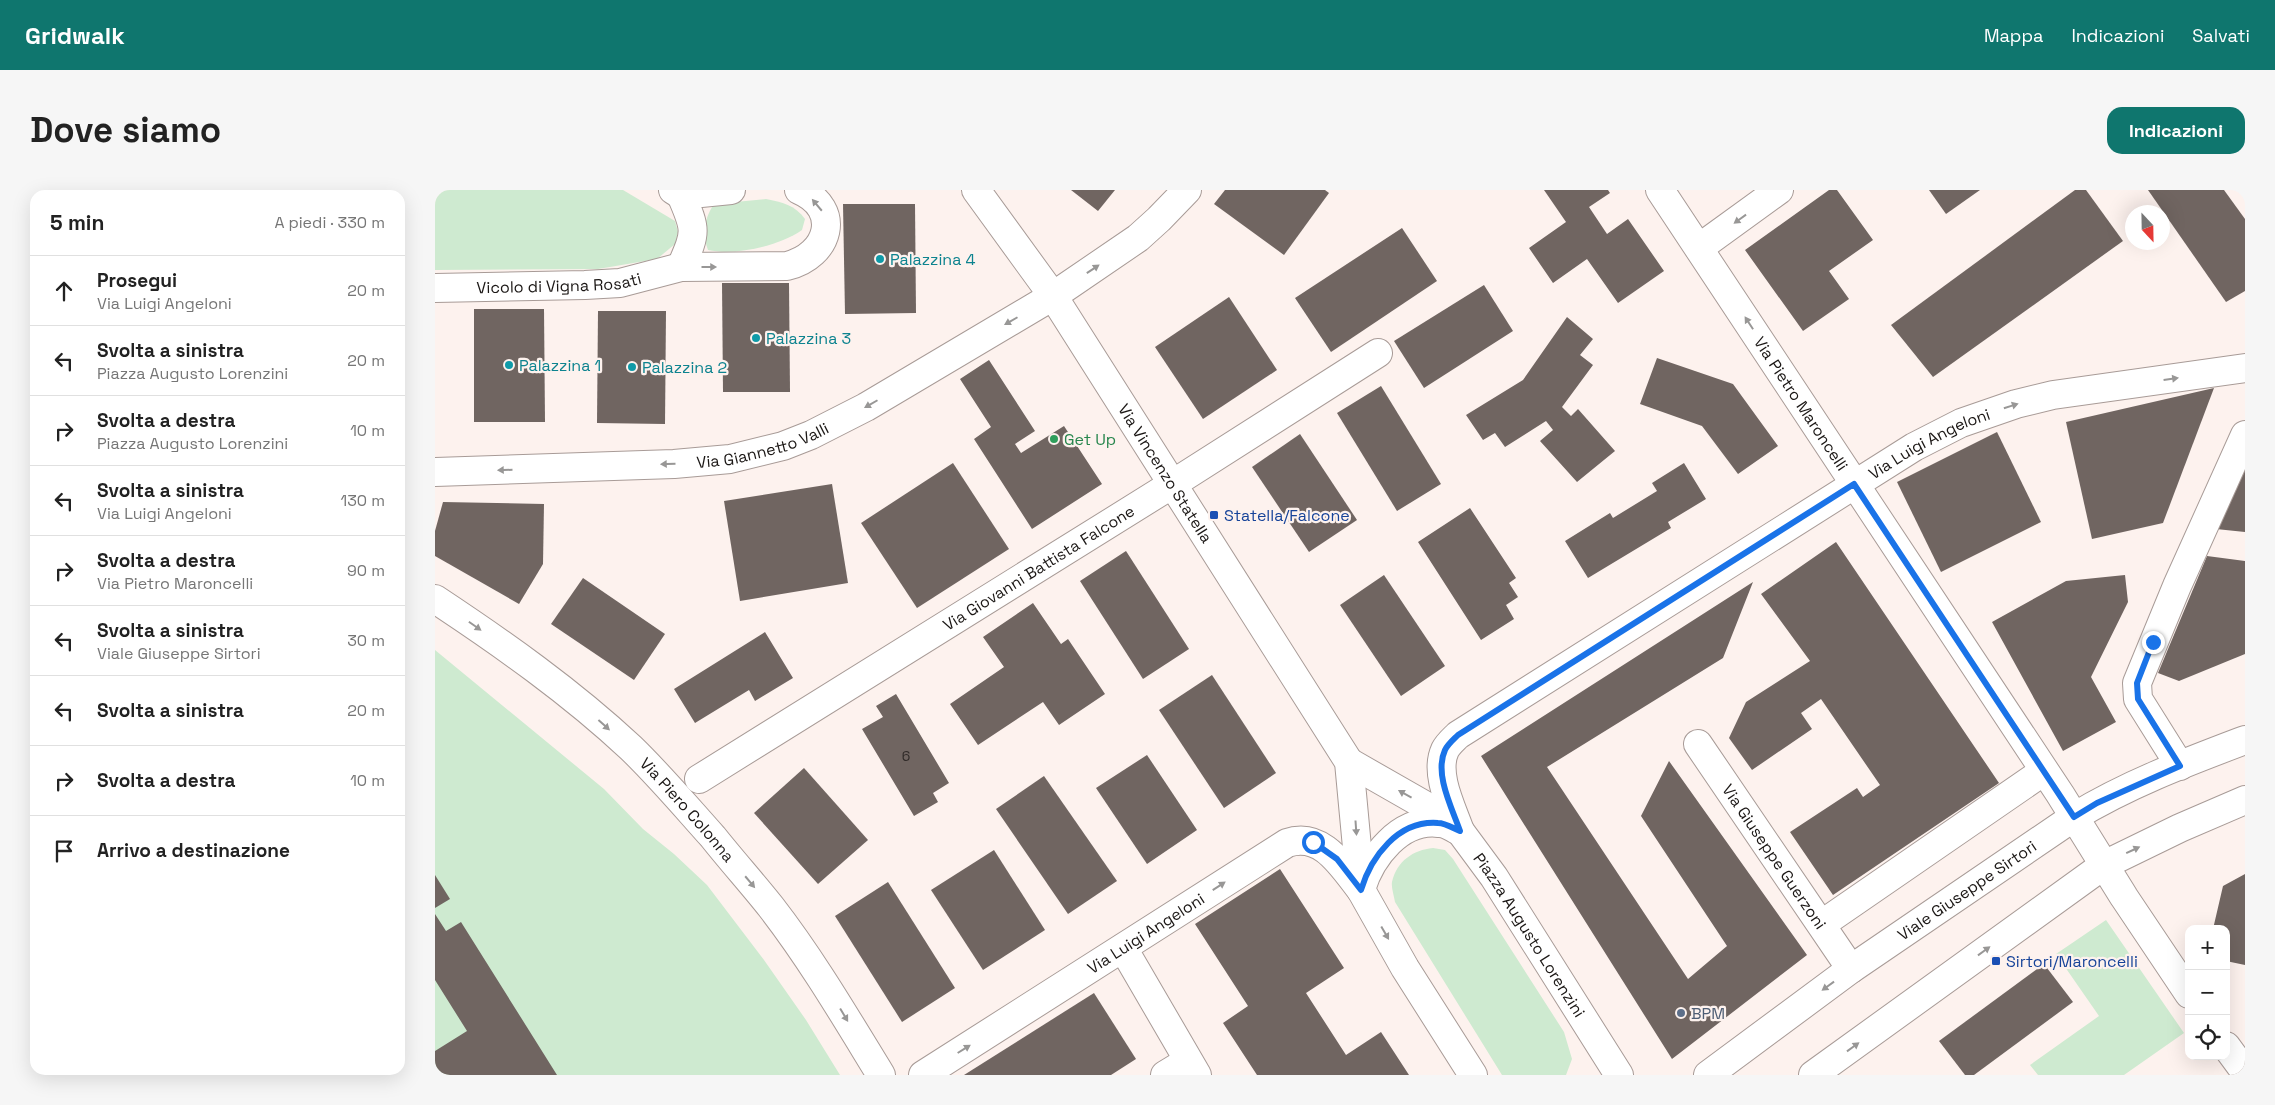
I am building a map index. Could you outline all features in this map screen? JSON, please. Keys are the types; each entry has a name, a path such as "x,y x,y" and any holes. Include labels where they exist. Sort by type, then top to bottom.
{"street":[{"path":"681,268 694,234 693,223 677,192 731,190"},
{"name":"Vicolo di Vigna Rosati","path":"435,288 620,283 681,268 787,266 806,260 813,254 822,242 826,222 820,206 799,190"},
{"name":"Via Vincenzo Statella","path":"976,190 1053,296 1171,485 1349,762"},
{"name":"Via Giannetto Valli","path":"435,472 675,464 754,455 811,435 849,416 1053,296 1138,238 1159,220 1187,190"},
{"name":"Via Pietro Maroncelli","path":"1660,190 2045,771 2104,866 2185,988"},
{"path":"1699,248 1779,190"},
{"name":"Via Giovanni Battista Falcone","path":"699,779 1171,485 1378,353"},
{"name":"Via Luigi Angeloni","path":"1460,831 1447,790 1442,763 1445,749 1458,735 1914,447 1961,423 2016,404 2053,395 2245,368"},
{"path":"2180,766 2138,699 2137,683 2177,586 2245,435"},
{"name":"Via Piero Colonna","path":"435,599 537,671 594,716 632,749 676,794 771,907 792,935 832,994 881,1075"},
{"name":"Viale Giuseppe Sirtori","path":"1708,1075 1851,969 2074,817 2097,803 2180,766 2245,740"},
{"name":"Via Giuseppe Guerzoni","path":"1698,744 1851,969"},
{"path":"1349,762 1361,890 1405,968 1473,1075"},
{"name":"Piazza Augusto Lorenzini","path":"1349,762 1433,810 1460,831 1493,877 1619,1075"},
{"path":"1822,924 2045,771"},
{"path":"1813,1075 2104,866 2171,832 2245,800"},
{"path":"1361,890 1373,861 1393,838 1403,832 1424,824 1439,823 1460,831"},
{"name":"Via Luigi Angeloni","path":"923,1075 1278,848 1295,840 1305,839 1325,849 1340,863 1361,890"},
{"path":"1123,948 1193,1068 1165,1075"},
{"path":"1591,1075 1595,1065 1597,1040"},
{"path":"2230,1051 2240,1065 2245,1068"}],"green space":[{"path":"435,190 623,190 675,221 678,232 675,244 657,259 598,269 435,270"},
{"path":"766,199 783,203 797,210 805,219 802,230 782,241 744,251 719,252 708,250 705,227 708,215 714,204"},
{"path":"435,650 604,789 643,829 674,854 707,885 764,960 806,1020 840,1075 435,1075"},
{"path":"1433,848 1445,850 1453,859 1564,1032 1572,1059 1566,1075 1502,1075 1395,902 1392,884 1398,868 1413,854"},
{"path":"2106,920 2184,1033 2124,1075 2038,1075 2030,1065 2099,1016 2056,954"}],"building":[{"path":"1071,190 1115,190 1098,211"},
{"path":"1225,190 1325,190 1329,193 1284,255 1214,204"},
{"path":"1544,190 1608,190 1610,193 1589,207 1607,234 1628,219 1664,271 1618,303 1587,259 1553,283 1529,248 1566,222"},
{"path":"1829,190 1837,190 1873,240 1829,271 1849,299 1803,331 1745,250"},
{"path":"1929,190 1980,190 1946,214"},
{"path":"2075,190 2086,190 2123,241 1933,377 1891,325"},
{"path":"2148,190 2224,190 2245,219 2245,291 2226,302 2170,222 2170,205 2158,205"},
{"name":"Palazzina 4","path":"843,204 915,204 916,313 845,314"},
{"path":"1402,228 1437,281 1331,352 1295,298"},
{"name":"Palazzina 3","path":"722,283 789,283 790,392 723,392"},
{"path":"1484,285 1513,331 1424,388 1394,341"},
{"path":"1229,297 1277,370 1203,419 1155,347"},
{"name":"Palazzina 1","path":"474,309 544,309 545,422 474,422"},
{"name":"Palazzina 2","path":"598,311 666,311 665,424 597,423"},
{"path":"1567,317 1593,339 1580,355 1593,365 1562,407 1571,416 1578,409 1615,451 1577,482 1540,441 1553,430 1546,421 1505,447 1495,433 1483,440 1466,415 1523,380"},
{"path":"1657,358 1733,384 1778,446 1738,474 1702,426 1640,404"},
{"path":"989,360 1035,431 1015,444 1021,453 1064,426 1102,484 1032,529 974,439 991,427 960,379"},
{"path":"1381,386 1441,484 1397,511 1337,413"},
{"path":"2214,388 2163,523 2092,539 2066,422"},
{"path":"1997,432 2041,522 1941,572 1897,482"},
{"path":"1300,434 1357,520 1309,552 1252,467"},
{"path":"2245,459 2245,532 2216,529"},
{"path":"953,463 1009,549 917,608 861,523"},
{"path":"1684,463 1706,499 1668,522 1671,528 1588,578 1565,541 1610,513 1613,518 1657,491 1652,483"},
{"path":"832,484 848,583 740,601 724,501"},
{"path":"443,502 544,504 543,564 519,604 435,556 435,531"},
{"path":"1470,508 1516,578 1509,583 1518,597 1506,605 1514,619 1481,640 1418,542"},
{"path":"1836,542 1999,783 1833,895 1790,832 1857,788 1863,797 1880,785 1821,699 1801,713 1812,729 1752,770 1729,738 1746,702 1810,661 1761,594"},
{"path":"1126,551 1189,649 1143,679 1080,581"},
{"path":"2207,556 2245,561 2245,654 2179,681 2158,673"},
{"path":"1384,575 1445,666 1401,696 1340,605"},
{"path":"2125,575 2128,602 2091,677 2116,722 2063,751 1992,622 2066,581"},
{"path":"583,578 665,634 634,680 551,624"},
{"path":"1753,582 1723,658 1547,767 1688,979 1727,946 1641,816 1669,761 1807,955 1672,1059 1481,756"},
{"path":"1033,603 1061,644 1068,639 1105,694 1059,725 1043,702 978,745 950,704 1004,667 983,637"},
{"path":"765,632 793,678 755,701 749,690 695,723 674,689"},
{"path":"1212,675 1276,773 1224,808 1159,710"},
{"path":"896,694 949,783 933,793 938,802 914,816 862,729 883,717 876,706"},
{"path":"1147,755 1197,830 1147,864 1096,788"},
{"path":"804,768 868,840 818,884 754,813"},
{"path":"1044,776 1117,881 1068,914 996,809"},
{"path":"994,850 1045,930 983,970 931,890"},
{"path":"1280,869 1344,968 1306,993 1346,1055 1381,1032 1409,1075 1257,1075 1223,1023 1248,1006 1195,924"},
{"path":"2245,874 2245,965 2230,962 2230,925 2214,925 2223,886"},
{"path":"435,875 450,899 435,908"},
{"path":"888,882 955,988 902,1022 835,916"},
{"path":"435,914 446,931 461,922 557,1075 435,1075 435,1051 467,1031 435,980"},
{"path":"2044,964 2073,1002 1974,1075 1965,1075 1939,1041"},
{"path":"1094,993 1136,1059 1111,1075 964,1075"}],"place":[{"name":"Palazzina 4","path":"880,259"},
{"name":"Palazzina 3","path":"756,338"},
{"name":"Palazzina 1","path":"509,365"},
{"name":"Palazzina 2","path":"632,367"},
{"name":"Get Up","path":"1054,439"},
{"name":"Statella/Falcone","path":"1214,515"},
{"name":"Sirtori/Maroncelli","path":"1996,961"},
{"name":"BPM","path":"1681,1013"}],"route":[{"path":"1313,842 1337,859 1361,890 1373,861 1393,838 1403,832 1424,824 1439,823 1460,831 1443,775 1442,763 1445,749 1458,735 1854,484 2074,817 2097,803 2180,766 2138,699 2137,683 2153,642"}]}
